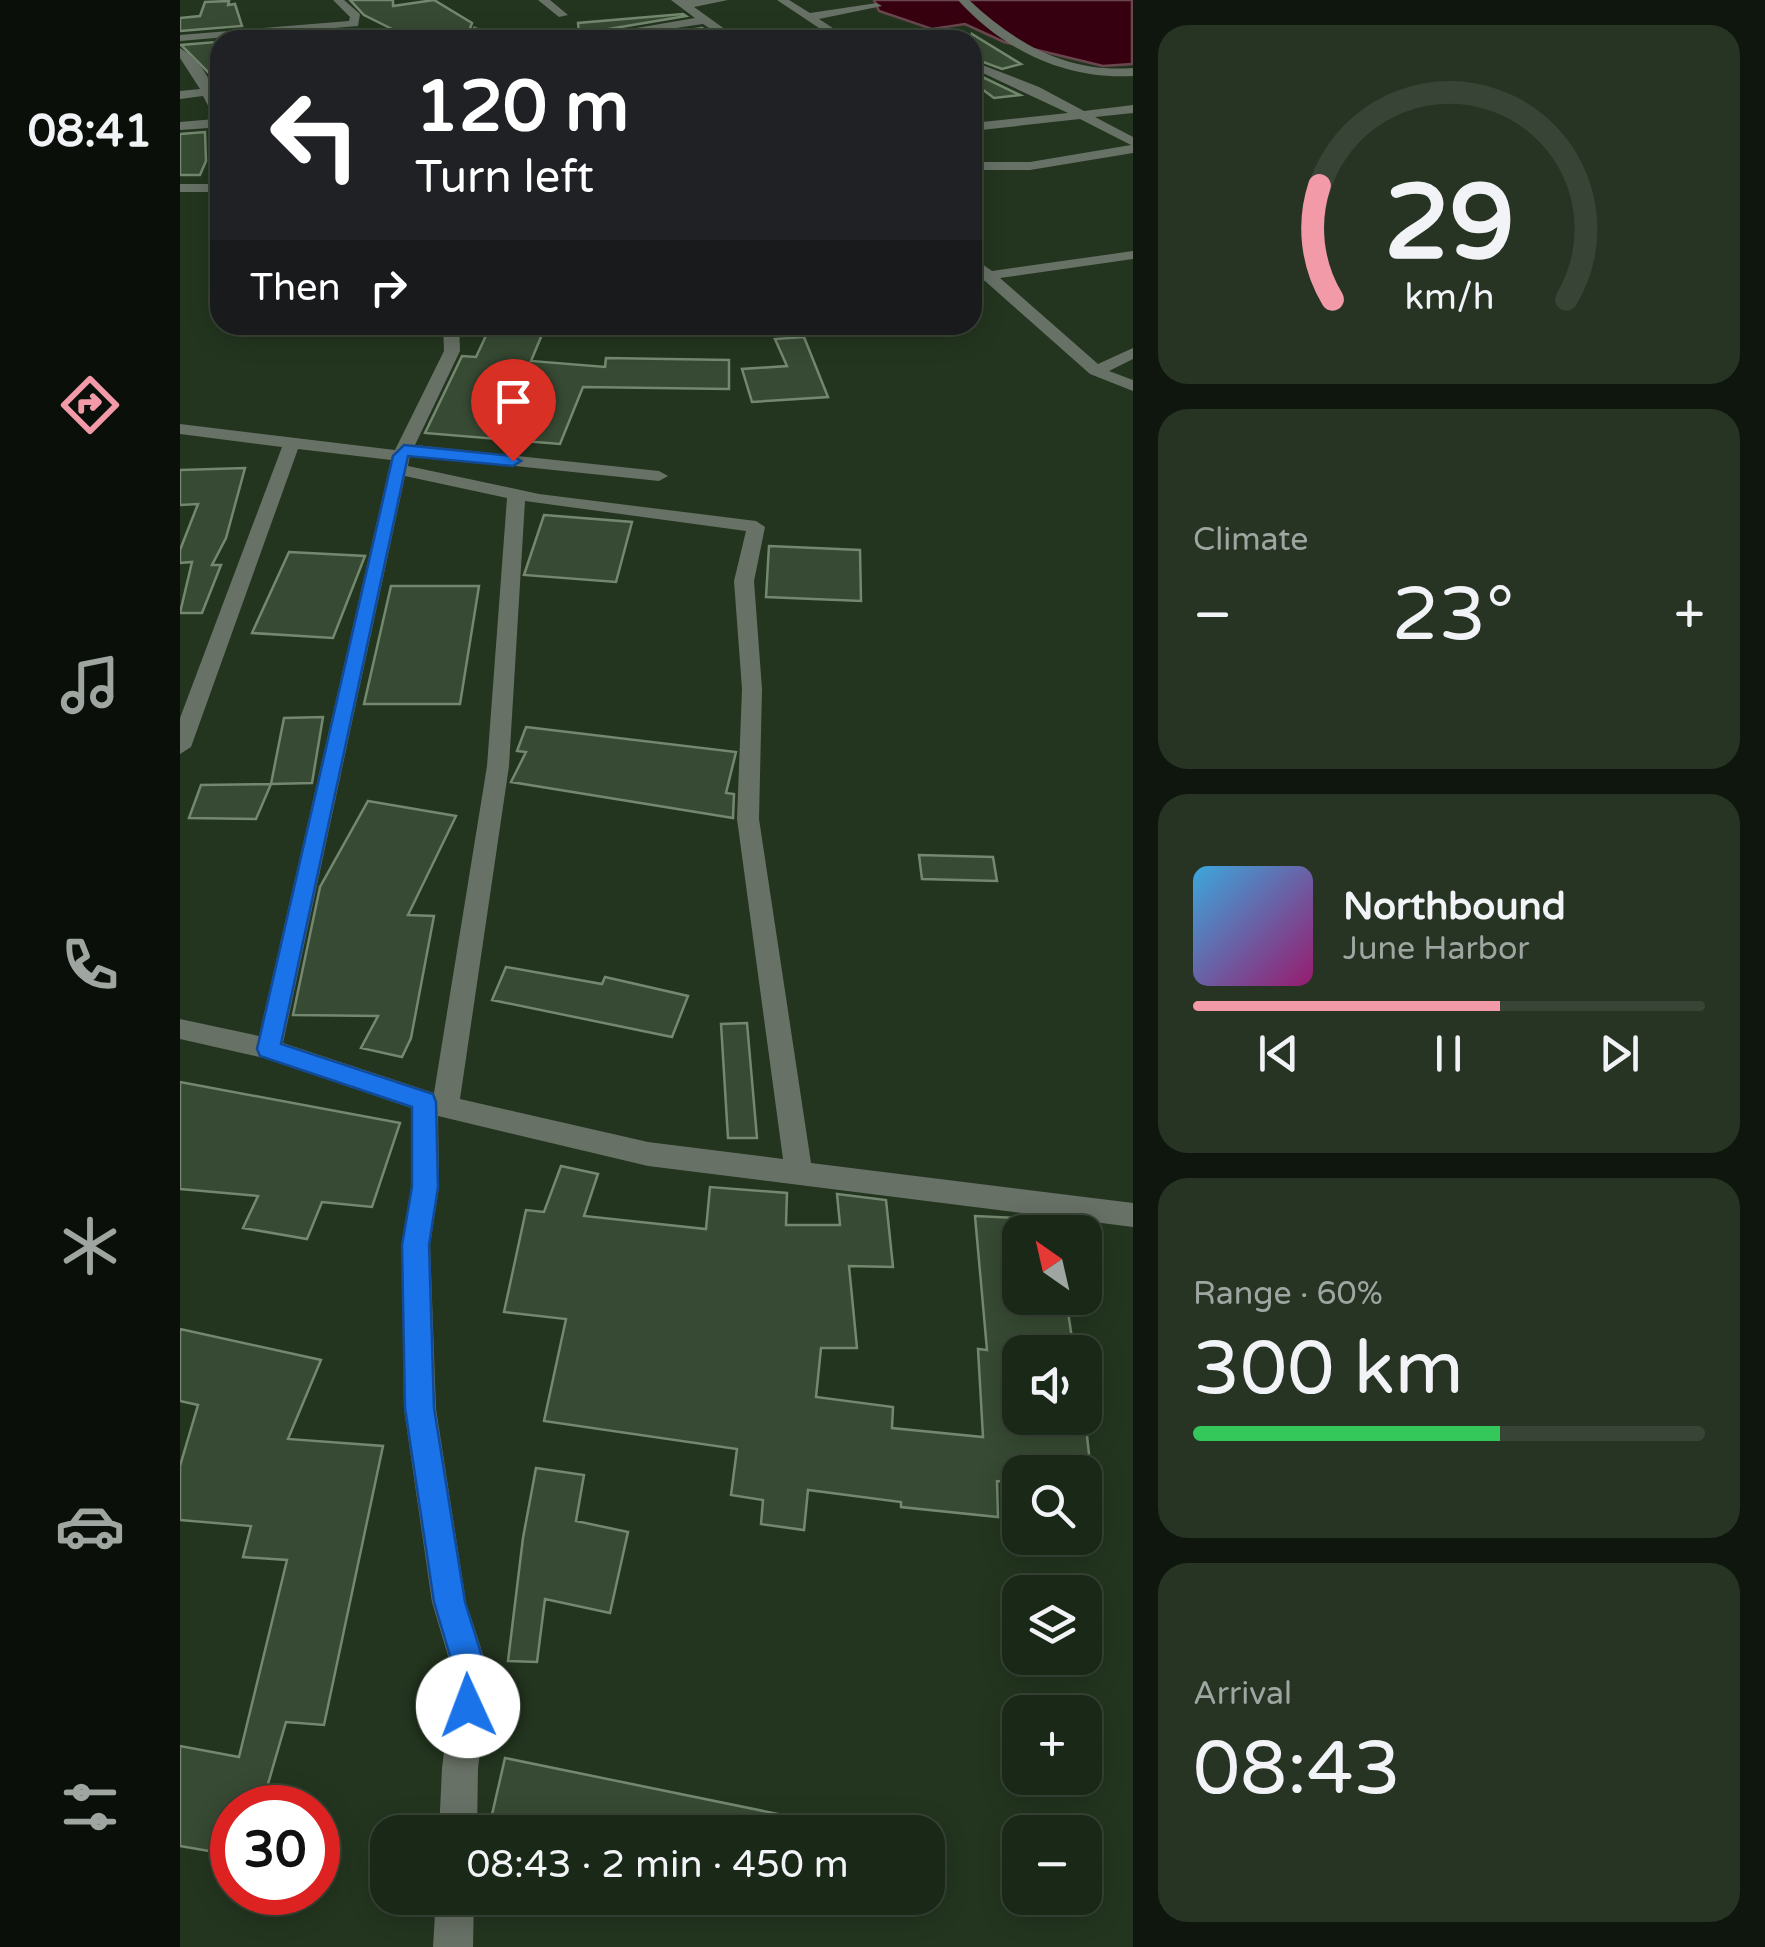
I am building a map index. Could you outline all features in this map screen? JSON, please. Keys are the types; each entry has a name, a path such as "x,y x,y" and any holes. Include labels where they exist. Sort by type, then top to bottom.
{"street":[{"path":"335,30 354,29 356,22 356,16 338,0"},
{"path":"543,0 563,15"},
{"path":"681,3 724,0"},
{"path":"782,0 829,30"},
{"path":"808,17 877,6 868,0"},
{"path":"963,0 996,39 1068,67 1110,75 1132,72"},
{"path":"681,3 720,30"},
{"path":"652,30 707,20"},
{"path":"180,38 210,36"},
{"path":"180,51 202,70 210,91"},
{"path":"982,69 1078,114 1132,146"},
{"path":"180,96 210,96"},
{"path":"982,126 1132,109"},
{"path":"180,126 210,123"},
{"path":"982,166 1030,166 1132,146"},
{"path":"180,188 210,188"},
{"path":"982,277 1132,254"},
{"path":"982,279 1096,371 1132,386"},
{"path":"268,1049 401,458 452,351 451,335"},
{"path":"1096,371 1132,352"},
{"path":"180,429 401,458 659,476"},
{"path":"180,747 291,445"},
{"path":"401,458 516,494 756,527 744,580 752,688 748,819 799,1174"},
{"path":"459,1815 460,1768 472,1676 450,1602 420,1408 416,1245 434,1104 498,766 516,494"},
{"path":"180,1029 268,1049 434,1104 648,1154 1132,1215"},
{"path":"453,1947 454,1915"}],"shaded area":[{"path":"874,0 1132,0 1132,64 1103,66 1004,42 965,24 932,29 879,11"}],"building":[{"path":"350,0 393,0 393,6 434,0 472,23 469,30 394,30 364,15"},
{"path":"229,1 228,5 235,4 242,26 180,31 180,18 200,16 205,2"},
{"path":"686,16 603,30 579,30 578,23"},
{"path":"982,40 1021,64 1002,69 982,62"},
{"path":"210,43 210,74 181,45"},
{"path":"982,77 1020,95 994,98 982,89"},
{"path":"205,132 206,161 200,175 180,175 180,134"},
{"path":"486,335 542,335 531,361 605,367 606,358 729,360 729,389 583,387 560,444 425,433 462,356 476,357"},
{"path":"804,337 828,397 752,402 742,369 787,366 775,339"},
{"path":"245,468 226,538 212,565 221,565 202,613 180,613 192,562 180,563 180,550 198,504 180,505 180,470"},
{"path":"544,515 632,522 616,582 524,575"},
{"path":"769,546 860,550 861,601 766,597"},
{"path":"289,552 365,556 333,638 252,633"},
{"path":"391,586 479,586 460,704 364,704"},
{"path":"323,717 312,783 271,784 284,718"},
{"path":"526,727 736,752 726,793 734,794 733,818 511,782 526,752 517,751"},
{"path":"271,784 256,819 189,818 201,785"},
{"path":"368,801 456,816 408,915 434,916 411,1038 402,1057 361,1048 378,1016 293,1015 320,887"},
{"path":"919,855 993,857 997,881 922,879"},
{"path":"506,967 602,984 605,977 688,996 672,1037 492,1000"},
{"path":"747,1023 757,1138 728,1138 721,1024"},
{"path":"180,1082 400,1123 372,1207 322,1202 307,1239 243,1228 258,1196 180,1189"},
{"path":"561,1166 598,1174 584,1216 706,1229 710,1187 787,1193 786,1225 840,1225 837,1194 886,1200 893,1267 849,1266 857,1348 821,1348 816,1397 893,1407 892,1428 983,1437 978,1349 987,1350 975,1216 1002,1217 1002,1315 1069,1315 1071,1335 1002,1335 1002,1435 1087,1435 1089,1455 1002,1455 1002,1481 997,1481 998,1517 901,1507 901,1502 808,1490 804,1530 761,1524 763,1500 731,1495 737,1449 544,1421 566,1319 504,1312 526,1210 544,1212"},
{"path":"180,1329 321,1360 288,1439 383,1446 324,1725 286,1722 268,1785 210,1785 210,1851 180,1846 180,1746 239,1757 287,1560 243,1557 251,1526 180,1520 180,1466 198,1405 180,1401"},
{"path":"536,1468 584,1475 576,1521 628,1532 610,1613 545,1599 537,1662 508,1661 523,1538"},
{"path":"505,1758 783,1815 492,1815"}],"route":[{"path":"468,1706 472,1676 450,1602 420,1408 416,1245 425,1187 424,1102 268,1049 400,456 404,450 513,461"}]}
